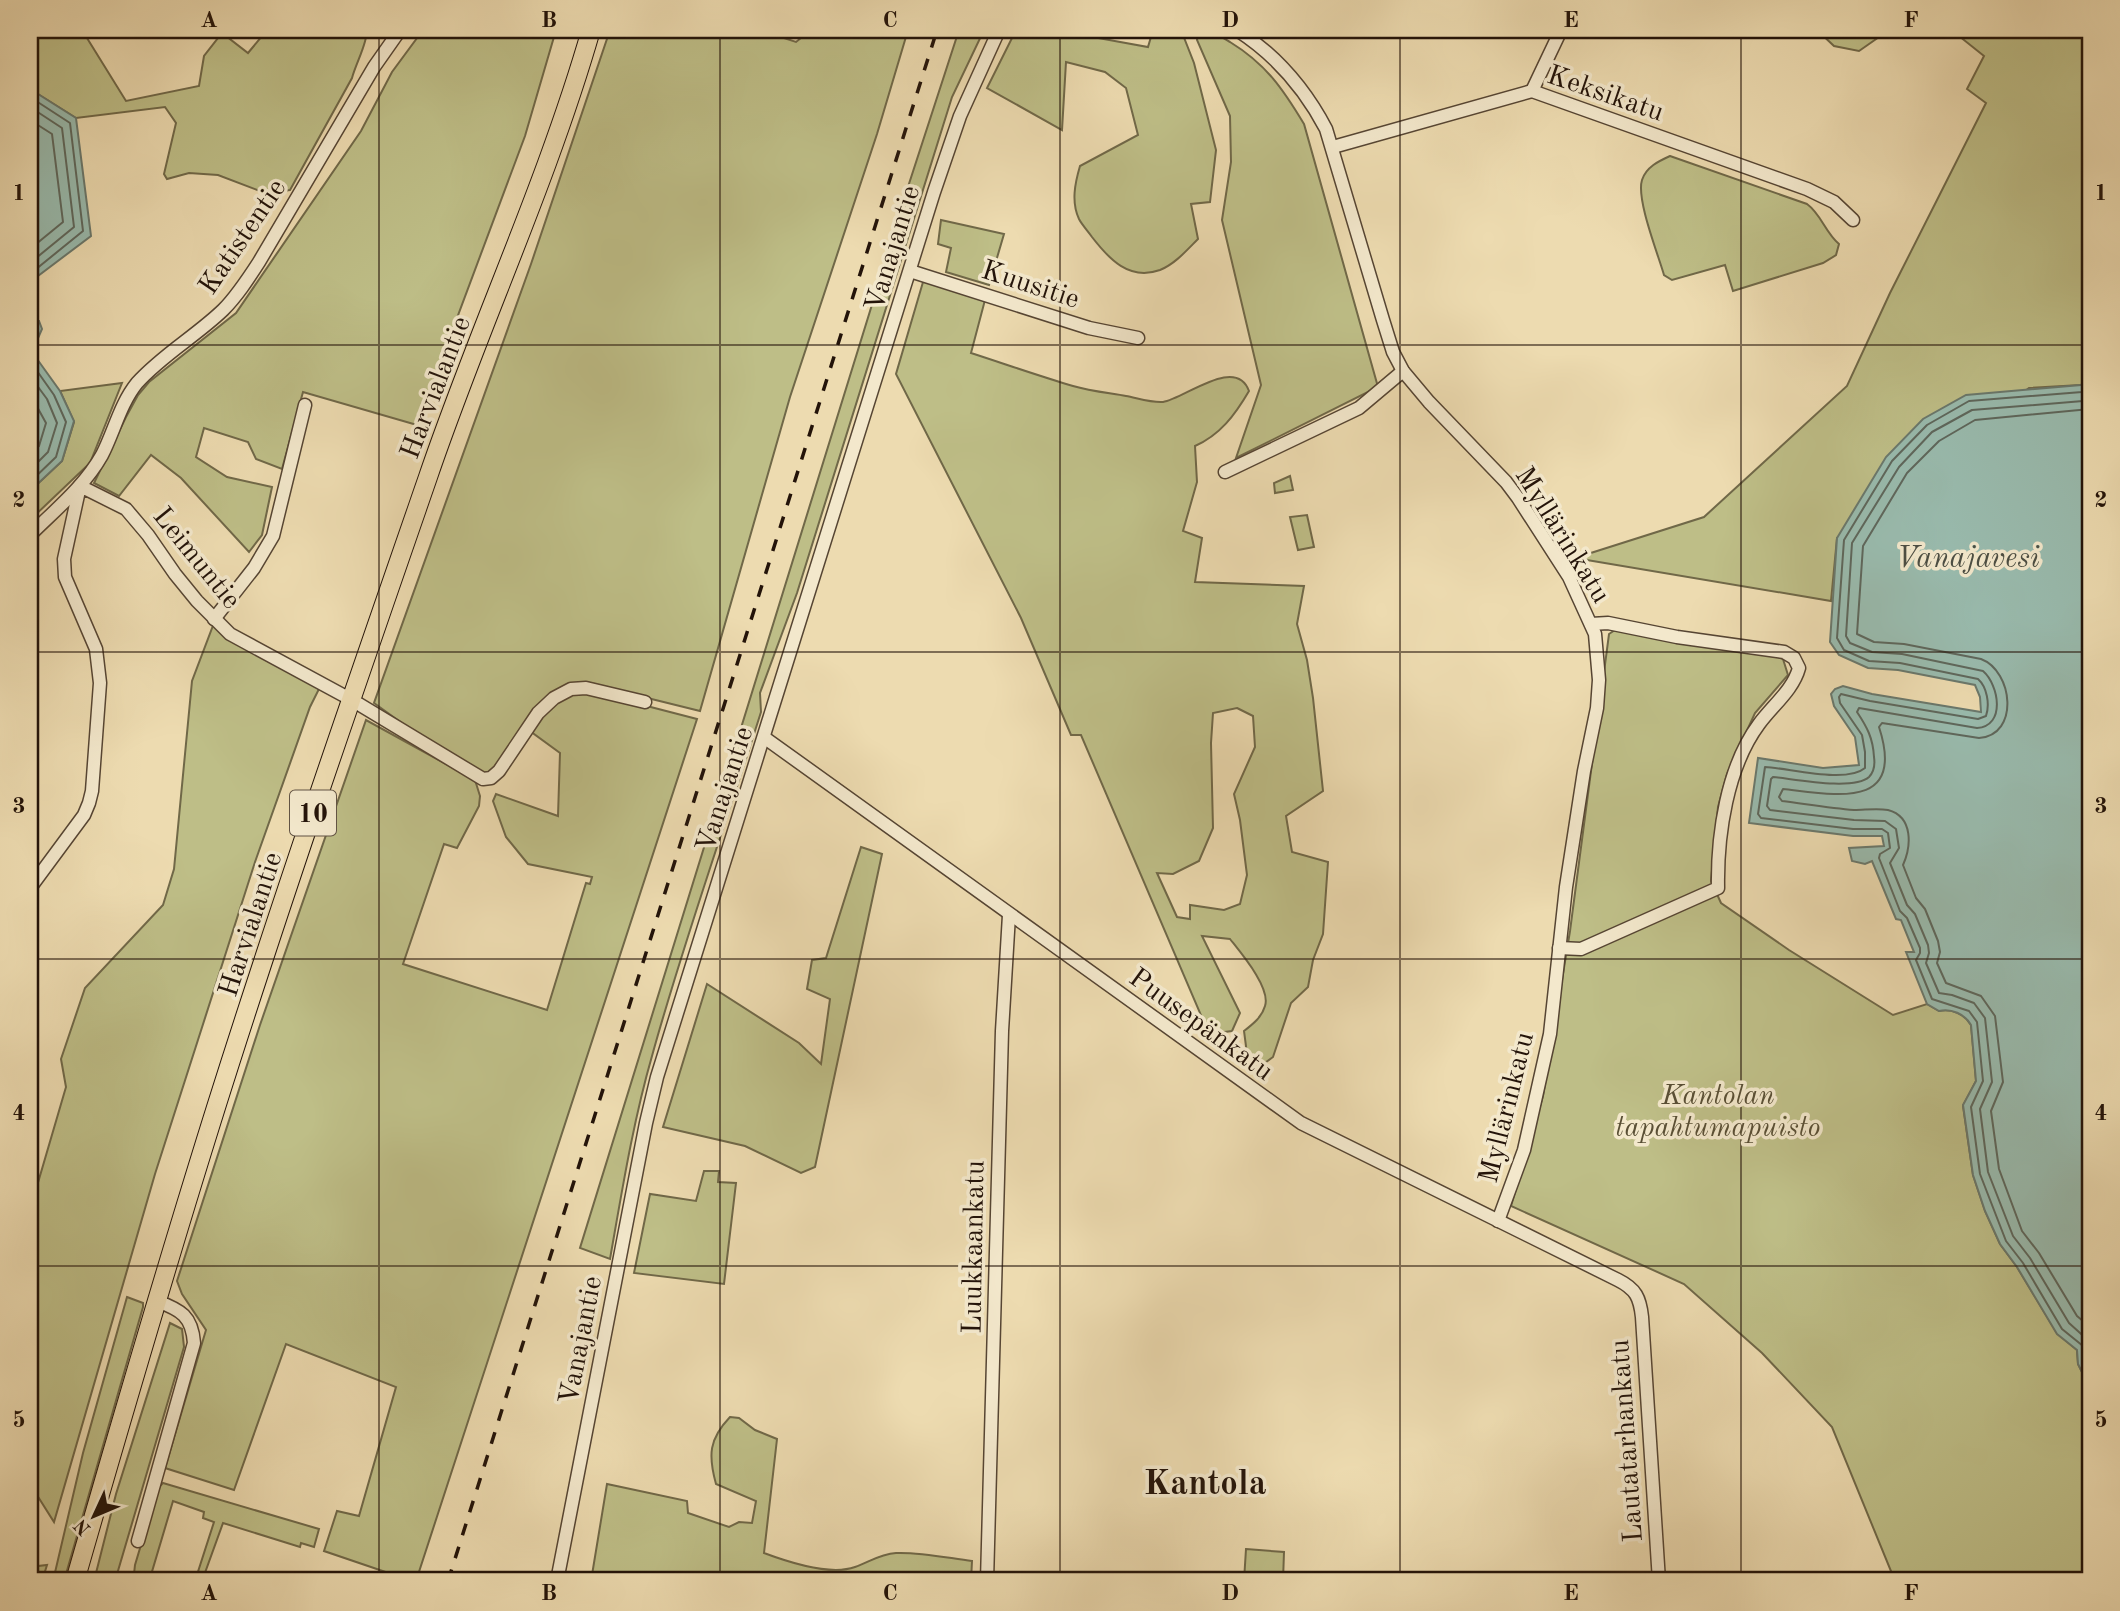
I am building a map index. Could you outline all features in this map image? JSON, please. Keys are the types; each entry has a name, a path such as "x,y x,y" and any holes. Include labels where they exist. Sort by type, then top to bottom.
{"highway":[{"name":"Harvialantie","path":"75,1581 157,1301 228,1073 430,471 542,177 590,30"}],"street":[{"name":"Katistentie","path":"30,535 80,486 103,453 124,404 135,386 149,371 224,309 239,292 374,67 400,30"},
{"name":"Vanajantie","path":"557,1581 651,1099 960,116 999,30"},
{"name":"Myllärinkatu","path":"1237,30 1266,51 1291,76 1318,114 1334,147 1383,320 1393,352 1403,371 1518,498 1569,577 1591,624 1598,650 1600,680 1568,874 1550,1034 1526,1139 1513,1184 1498,1220"},
{"path":"1532,91 1560,30"},
{"name":"Keksikatu","path":"1334,147 1532,91 1807,189 1833,202 1853,219"},
{"name":"Kuusitie","path":"910,271 1089,328 1138,338"},
{"path":"1225,472 1359,408 1403,371"},
{"path":"214,619 254,568 272,536 306,405"},
{"name":"Katistentie","path":"30,888 84,815 92,790 100,683 96,649 65,577 64,559 80,486"},
{"name":"Leimuntie","path":"80,486 126,509 162,552 175,574 230,634 352,700 485,780 499,771 538,713 554,698 571,689 586,688 645,702"},
{"path":"1559,948 1581,949 1718,888 1717,858 1721,827 1738,762 1758,725 1796,680 1799,668 1794,658 1784,652 1677,637 1608,623 1591,624"},
{"name":"Puusepänkatu","path":"765,738 1301,1123 1626,1284 1640,1297"},
{"name":"Luukkaankatu","path":"987,1581 1002,1031 1009,915"},
{"name":"Lautatarhankatu","path":"1640,1297 1659,1581"},
{"path":"138,1541 194,1343 193,1327 184,1315 157,1301"}],"green space":[{"path":"30,30 82,30 126,101 199,86 204,56 222,33 248,53 267,30 367,30 352,78 290,190 265,193 218,175 189,173 167,179 164,174 176,123 165,107 76,118 30,89"},
{"path":"423,30 556,30 525,136 417,425 303,392 282,469 256,459 248,442 204,428 196,457 227,477 272,487 262,535 249,552 181,478 151,455 119,496 94,483 138,395 149,382 236,313 361,131 392,72"},
{"path":"610,30 759,30 796,42 811,30 908,30 877,134 790,397 700,711 587,683 571,683 491,773 484,775 374,703 531,264"},
{"path":"959,30 984,30 952,97 797,593 760,693 761,712 677,969 645,1081 610,1259 580,1248 888,253 891,253 906,193"},
{"path":"1016,30 1088,30 1087,36 1148,47 1153,30 1181,30 1194,63 1216,150 1210,202 1191,204 1198,239 1171,264 1149,273 1139,273 1121,266 1082,224 1075,206 1080,166 1138,135 1126,88 1105,72 1066,62 1062,130 987,88"},
{"path":"1199,30 1219,36 1254,59 1281,88 1304,124 1378,387 1236,458 1261,385 1222,220 1231,162 1230,116 1197,40"},
{"path":"1817,30 1889,30 1859,51 1834,46"},
{"path":"1948,30 2090,30 2090,377 2081,385 2029,388 1837,538 1831,601 1575,558 1704,517 1847,386 1890,293 1986,103 1967,89 1984,56"},
{"path":"1670,156 1807,204 1839,244 1836,255 1823,263 1733,291 1725,265 1672,280 1664,275 1645,213 1641,189 1647,171"},
{"path":"941,220 1004,234 989,285 946,272 951,248 938,244"},
{"path":"928,281 985,300 971,353 1079,388 1154,402 1172,399 1222,378 1233,377 1242,381 1249,391 1226,423 1195,446 1197,482 1183,531 1202,538 1195,582 1304,586 1297,624 1307,660 1313,698 1323,791 1286,816 1292,852 1328,862 1323,934 1313,960 1308,987 1291,1003 1273,1057 1262,1065 1247,1054 1244,1031 1264,1010 1264,990 1230,939 1202,936 1240,1013 1232,1031 1209,1034 1081,735 1071,735 1021,618 896,374 923,282","holes":["1237,708 1253,716 1255,747 1234,794 1247,875 1240,904 1224,910 1190,905 1190,919 1177,917 1157,873 1173,874 1199,861 1213,828 1213,713"]},
{"path":"122,383 90,463 30,520 30,491 62,461 74,422 60,391"},
{"path":"1290,476 1293,490 1275,493 1274,483"},
{"path":"1307,515 1314,547 1298,550 1290,517"},
{"path":"214,623 320,687 310,707 255,862 155,1174 54,1522 30,1484 30,1210 66,1087 61,1059 85,988 163,905 174,869 192,681"},
{"name":"Kantolan tapahtumapuisto","path":"1615,630 1755,648 1783,659 1788,675 1755,713 1727,774 1718,807 1711,881 1721,903 1789,950 1893,1015 1927,1004 1939,1011 1957,1013 1971,1025 1976,1081 1963,1106 1973,1175 2000,1244 2057,1333 2077,1350 2078,1364 2090,1388 2090,1581 1895,1581 1832,1427 1762,1353 1684,1284 1511,1206 1543,1096 1570,931 1609,634"},
{"path":"585,690 697,719 416,1581 412,1581 324,1551 337,1511 359,1516 396,1387 286,1344 234,1490 165,1468 206,1330 182,1294 177,1281 260,1025 366,720 475,780 480,796 479,806 457,848 444,844 403,964 547,1010 586,883 590,884 592,877 528,864 506,837 493,801 496,794 558,816 560,753 530,731 555,701"},
{"path":"861,847 882,854 815,1167 801,1173 745,1146 663,1127 707,984 799,1043 821,1064 830,999 807,989 812,960 826,958"},
{"path":"704,1171 719,1171 718,1182 736,1183 724,1284 634,1273 650,1194 696,1201"},
{"path":"127,1297 143,1303 143,1307 64,1581 53,1581 83,1453"},
{"path":"170,1323 182,1329 184,1347 115,1581 94,1581 116,1494"},
{"path":"730,1417 739,1418 755,1430 777,1439 764,1553 797,1564 834,1570 855,1567 890,1554 905,1553 972,1561 971,1581 591,1581 607,1484 687,1501 688,1513 729,1527 739,1522 752,1523 756,1501 716,1484 713,1474 711,1456 714,1440"},
{"path":"163,1483 319,1529 314,1547 301,1543 300,1547 223,1523 202,1581 195,1581 214,1522 203,1518 204,1512 173,1501 151,1575 167,1581 138,1581 134,1574 135,1565 158,1488"},
{"path":"1246,1549 1284,1552 1283,1581 1244,1581"},
{"path":"47,1565 42,1581 30,1581 30,1567"}],"water":[{"path":"30,89 76,118 91,236 30,282"},
{"path":"30,321 39,321 42,329 32,352 60,391 74,421 62,461 30,491"},
{"name":"Vanajavesi","path":"2090,377 2090,1388 2078,1364 2077,1350 2057,1334 2000,1244 1973,1175 1963,1105 1976,1081 1971,1025 1957,1013 1939,1011 1927,1004 1906,952 1914,952 1901,920 1896,919 1872,861 1865,864 1852,861 1849,848 1884,846 1882,836 1853,836 1749,823 1758,758 1823,768 1859,765 1855,737 1834,706 1831,694 1835,689 1843,686 1872,694 1981,712 1980,697 1975,685 1898,670 1868,668 1839,655 1830,642 1837,538 1886,457 1923,419 1966,395 2081,385"}],"railway":[{"path":"448,1581 937,30"}],"district":[{"name":"Kantola","path":"1205,1482"}]}
